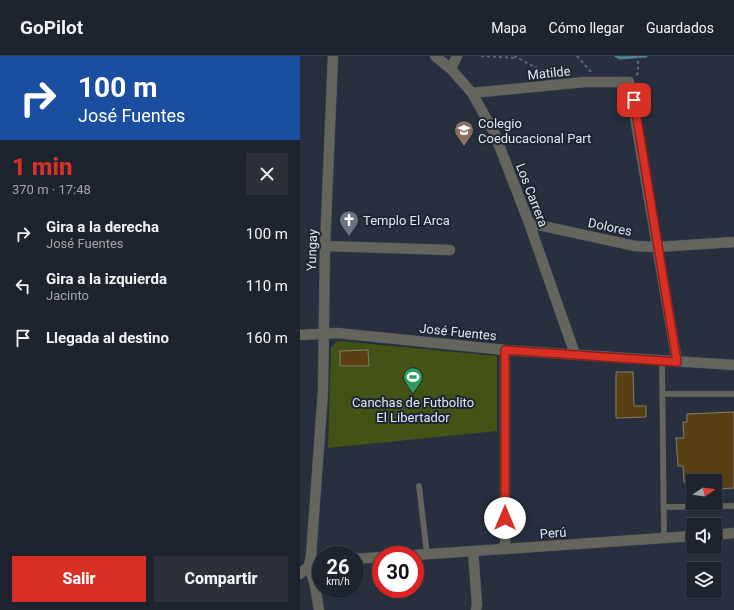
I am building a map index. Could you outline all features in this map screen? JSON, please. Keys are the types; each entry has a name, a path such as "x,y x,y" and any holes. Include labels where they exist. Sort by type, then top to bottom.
{"street":[{"name":"Yungay","path":"308,566 311,556 323,391 325,246 333,56"},
{"path":"435,56 451,70 457,56"},
{"name":"Los Carrera","path":"451,70 472,93 494,132 529,223 575,354"},
{"name":"Matilde","path":"472,93 599,81 629,82 658,247"},
{"name":"Dolores","path":"529,223 635,246 658,247 734,242"},
{"path":"325,246 450,250"},
{"path":"658,247 677,362"},
{"name":"José Fuentes","path":"300,334 337,333 505,350 734,365"},
{"path":"505,350 505,549"},
{"path":"722,534 734,533"},
{"name":"Perú","path":"424,554 686,536"},
{"path":"473,551 477,604 476,610"},
{"path":"300,574 308,566 312,565"},
{"path":"308,566 315,585 319,610"}],"lane":[{"path":"662,361 664,538"},
{"path":"662,394 734,394"},
{"path":"419,486 427,554"},
{"path":"664,508 734,506"}],"path":[{"path":"481,56 515,57 567,84"},
{"path":"577,56 587,65 599,81"},
{"path":"638,56 638,64"}],"green space":[{"name":"Canchas de Futbolito El Libertador","path":"338,341 497,356 497,431 328,448 331,347"}],"building":[{"path":"368,350 369,366 340,366 340,351"},
{"path":"616,372 633,372 634,406 646,406 646,417 616,418"},
{"path":"734,412 734,488 722,489 722,474 686,474 686,482 684,482 683,466 678,466 676,438 684,438 683,422 687,422 687,414"}],"waterway":[{"path":"616,56 620,58 646,56"}],"place":[{"name":"Colegio Coeducacional Part","path":"464,147"},
{"name":"Templo El Arca","path":"349,237"},
{"name":"Canchas de Futbolito El Libertador","path":"413,394"}],"route":[{"path":"505,518 505,350 677,362 634,100"}]}
